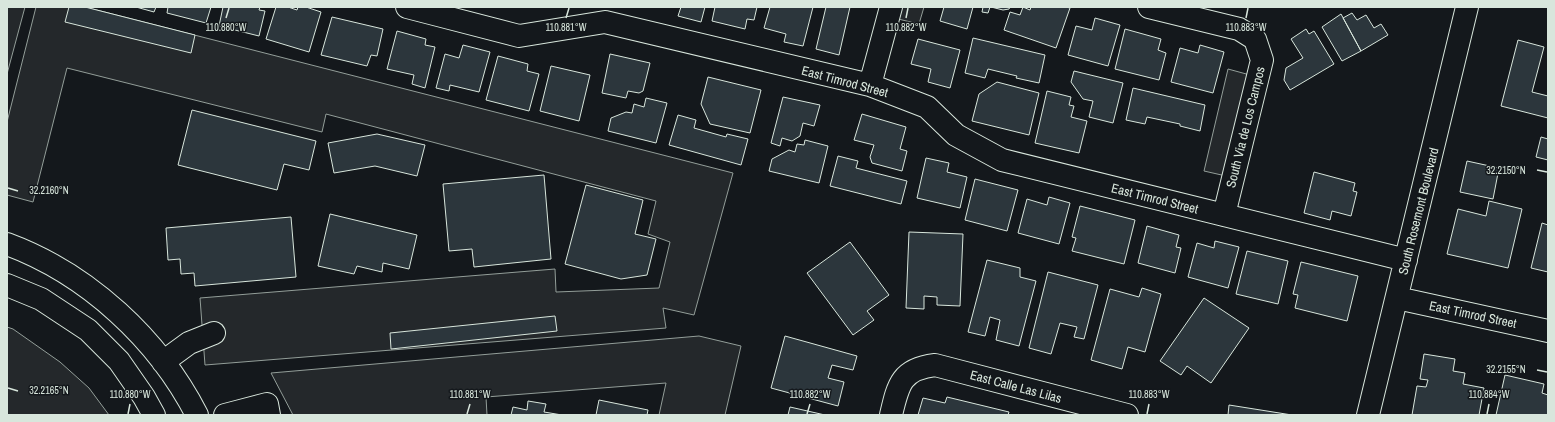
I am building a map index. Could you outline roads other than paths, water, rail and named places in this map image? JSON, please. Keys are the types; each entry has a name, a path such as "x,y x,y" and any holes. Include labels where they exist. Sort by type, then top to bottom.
{"street":[{"name":"East Timrod Street","path":"407,7 518,36 605,22 870,85 927,107 956,135 1002,160 1406,260"},
{"path":"870,85 890,7"},
{"name":"South Via de Los Campos","path":"1150,7 1239,29 1255,39 1262,60 1224,215"},
{"name":"South Rosemont Boulevard","path":"1368,415 1467,7"},
{"path":"10,247 58,268 94,292 130,324 163,362 186,394 197,415"},
{"path":"7,285 42,299 88,330 119,361 144,396 154,415"},
{"name":"East Timrod Street","path":"1397,298 1548,331"},
{"path":"163,362 189,343 214,333"},
{"name":"East Calle Las Lilas","path":"890,415 898,386 907,369 935,365 1127,415"},
{"path":"225,415 267,404 269,415"}]}
